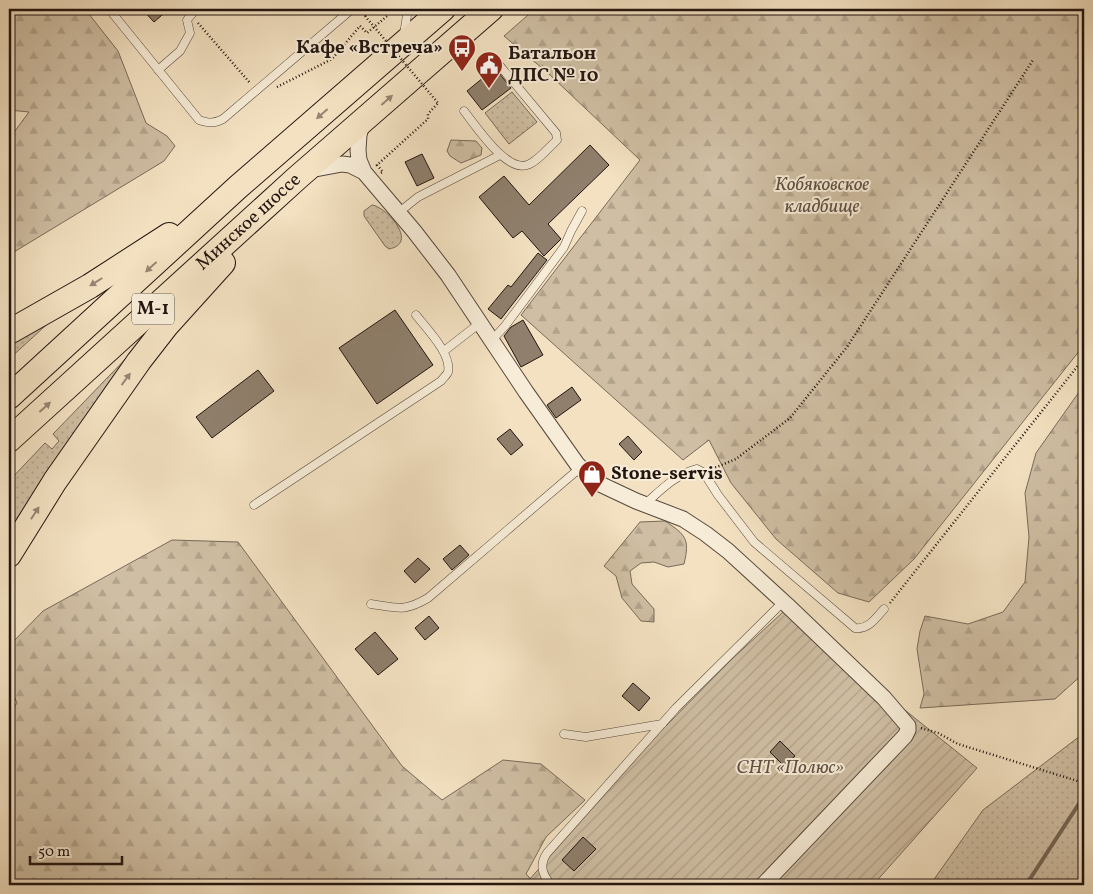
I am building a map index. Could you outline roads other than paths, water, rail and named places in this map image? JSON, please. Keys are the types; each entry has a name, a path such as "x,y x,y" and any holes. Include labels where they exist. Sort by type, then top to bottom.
{"highway":[{"name":"Минское шоссе","path":"9,397 238,187 444,9"},
{"name":"Минское шоссе","path":"9,440 301,174 491,9"},
{"path":"9,555 55,481 161,332 301,174"},
{"path":"9,332 90,286 166,237 238,187"}],"street":[{"path":"364,119 359,135 359,160 398,213 448,275 580,468 602,485 683,519 728,551 884,698 908,726 905,736 764,885"},
{"path":"301,174 342,164 350,165 370,175"}],"lane":[{"path":"109,9 199,120 207,123 216,122 230,113 352,9"},
{"path":"398,48 404,33 408,9"},
{"path":"158,70 180,51 190,33 187,20 194,12"},
{"path":"464,111 500,155 510,163 522,166 527,165 556,140 558,137 556,133 500,66"},
{"path":"398,213 418,198 500,155"},
{"path":"492,340 505,326 564,247 582,211"},
{"path":"254,504 441,381 447,374 448,364 444,351 416,315"},
{"path":"444,351 480,323"},
{"path":"371,604 400,609 408,608 428,598 580,468"},
{"path":"644,504 675,478 687,471 697,469 704,473 718,495 754,542 856,628 861,629 868,625 884,610"},
{"path":"551,885 542,870 541,861 547,853 662,724 783,602"},
{"path":"564,734 586,737 662,724"}],"waterway":[{"path":"1026,885 1084,796"}],"place":[{"name":"Кафе «Встреча»","path":"462,72"},
{"name":"Батальон ДПС № 10","path":"489,89"},
{"name":"Stone-servis","path":"592,498"}],"park label":[{"name":"Кобяковское кладбище","path":"822,196"},
{"name":"СНТ «Полюс»","path":"790,768"}]}
